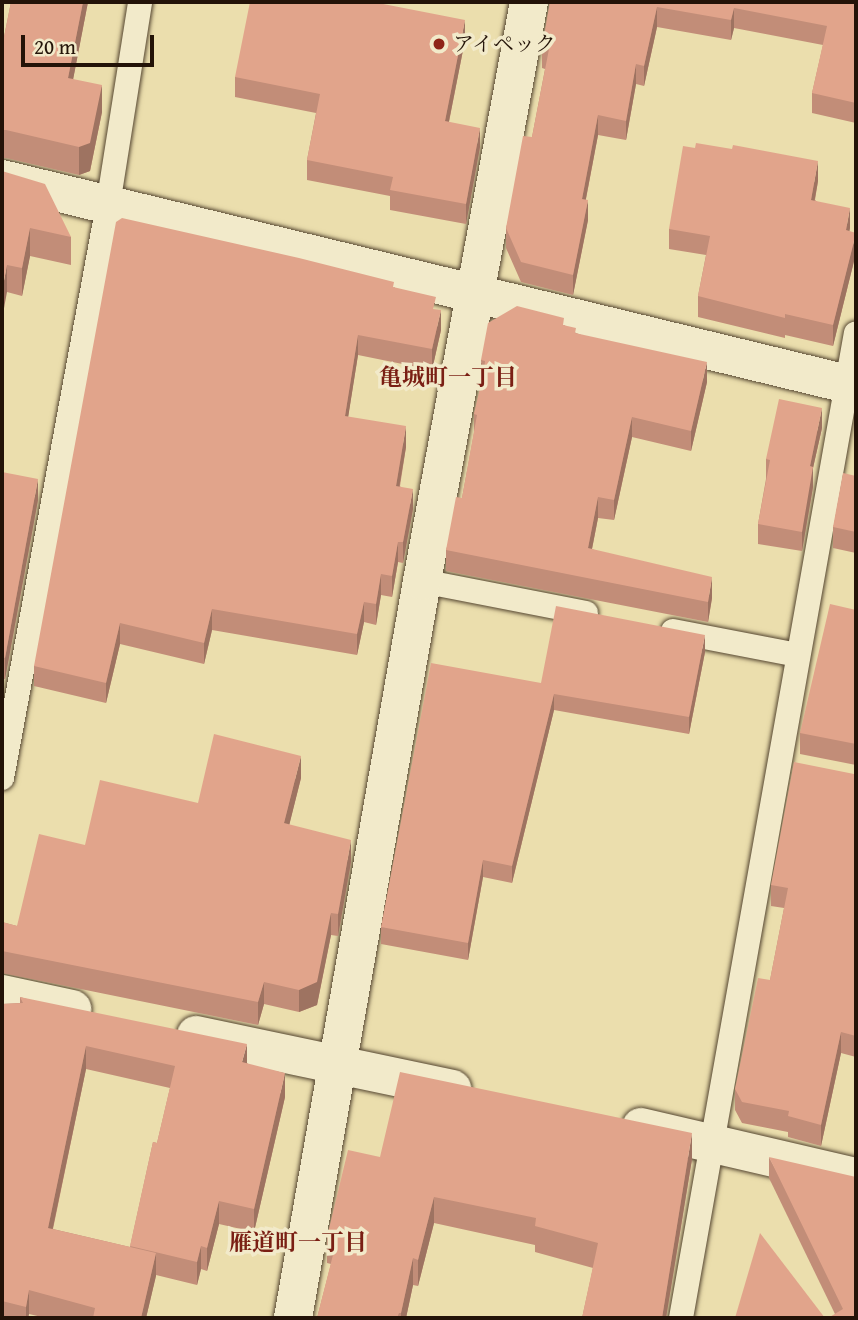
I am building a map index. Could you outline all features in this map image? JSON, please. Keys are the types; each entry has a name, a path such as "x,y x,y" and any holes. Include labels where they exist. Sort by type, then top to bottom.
{"street":[{"path":"293,1318 422,581 529,2"},
{"path":"2,179 852,385"},
{"path":"2,994 109,1017"},
{"path":"163,1028 484,1095"},
{"path":"605,1120 712,1141 856,1177"}],"lane":[{"path":"2,778 108,205 140,2"},
{"path":"681,1318 798,655 852,385 856,333"},
{"path":"422,581 610,618"},
{"path":"650,626 798,655"},
{"path":"779,765 805,770"}],"building":[{"path":"11,2 83,2 68,78 102,85 90,143 79,147 2,130 2,47"},
{"path":"250,2 373,2 465,20 445,121 480,128 466,204 390,190 393,177 307,160 320,94 235,77"},
{"path":"550,2 856,2 856,103 812,93 827,26 734,8 731,20 657,7 644,66 636,64 626,121 598,115 582,199 588,200 573,275 521,262 506,228 523,136 532,137 549,49 542,48"},
{"path":"696,143 732,149 733,145 818,161 811,200 850,208 846,230 856,233 833,325 785,314 785,318 698,296 710,236 669,229 683,146 695,148"},
{"path":"2,171 45,184 71,237 30,228 22,268 7,265 2,291"},
{"path":"122,218 299,258 394,282 393,287 436,297 433,309 441,310 432,349 358,335 345,416 406,426 396,486 413,489 403,542 398,542 392,576 381,574 376,604 364,602 357,634 212,609 204,643 120,623 106,683 34,666 116,222"},
{"path":"517,306 564,318 563,325 576,328 575,333 707,362 691,431 632,417 614,500 598,497 588,548 712,577 708,602 446,550 456,497 462,498 477,415 474,414 484,371 485,361 481,360 488,323"},
{"path":"779,399 822,408 810,466 813,467 802,532 758,524 770,460 766,459"},
{"path":"2,472 38,479 5,658 2,657"},
{"path":"843,473 856,476 856,532 833,527"},
{"path":"830,604 856,610 856,744 800,733"},
{"path":"556,606 705,635 689,717 554,694 512,866 483,860 468,943 381,927 431,663 541,683"},
{"path":"214,734 301,756 284,823 351,840 338,914 331,913 317,982 299,990 264,982 258,1002 2,951 2,922 17,926 39,834 85,845 100,780 198,803"},
{"path":"794,762 856,773 856,1036 841,1032 821,1125 788,1116 789,1111 742,1102 735,1089 758,978 770,980 788,888 771,885"},
{"path":"20,997 247,1044 242,1062 285,1073 254,1209 219,1201 207,1248 201,1246 197,1262 130,1246 153,1142 157,1143 175,1066 86,1046 48,1228 156,1253 141,1318 93,1318 95,1308 29,1290 26,1307 2,1301 2,1004 23,1003"},
{"path":"400,1072 692,1133 662,1318 582,1318 598,1243 535,1226 536,1218 434,1197 418,1260 413,1258 401,1313 397,1318 317,1318 337,1239 327,1237 348,1150 380,1157"},
{"path":"769,1157 856,1177 856,1318 828,1318 843,1309"},
{"path":"760,1233 825,1318 735,1318"}],"place":[{"name":"アイペック","path":"439,44"}],"district":[{"name":"亀城町一丁目","path":"448,377"},
{"name":"雁道町一丁目","path":"298,1242"}]}
